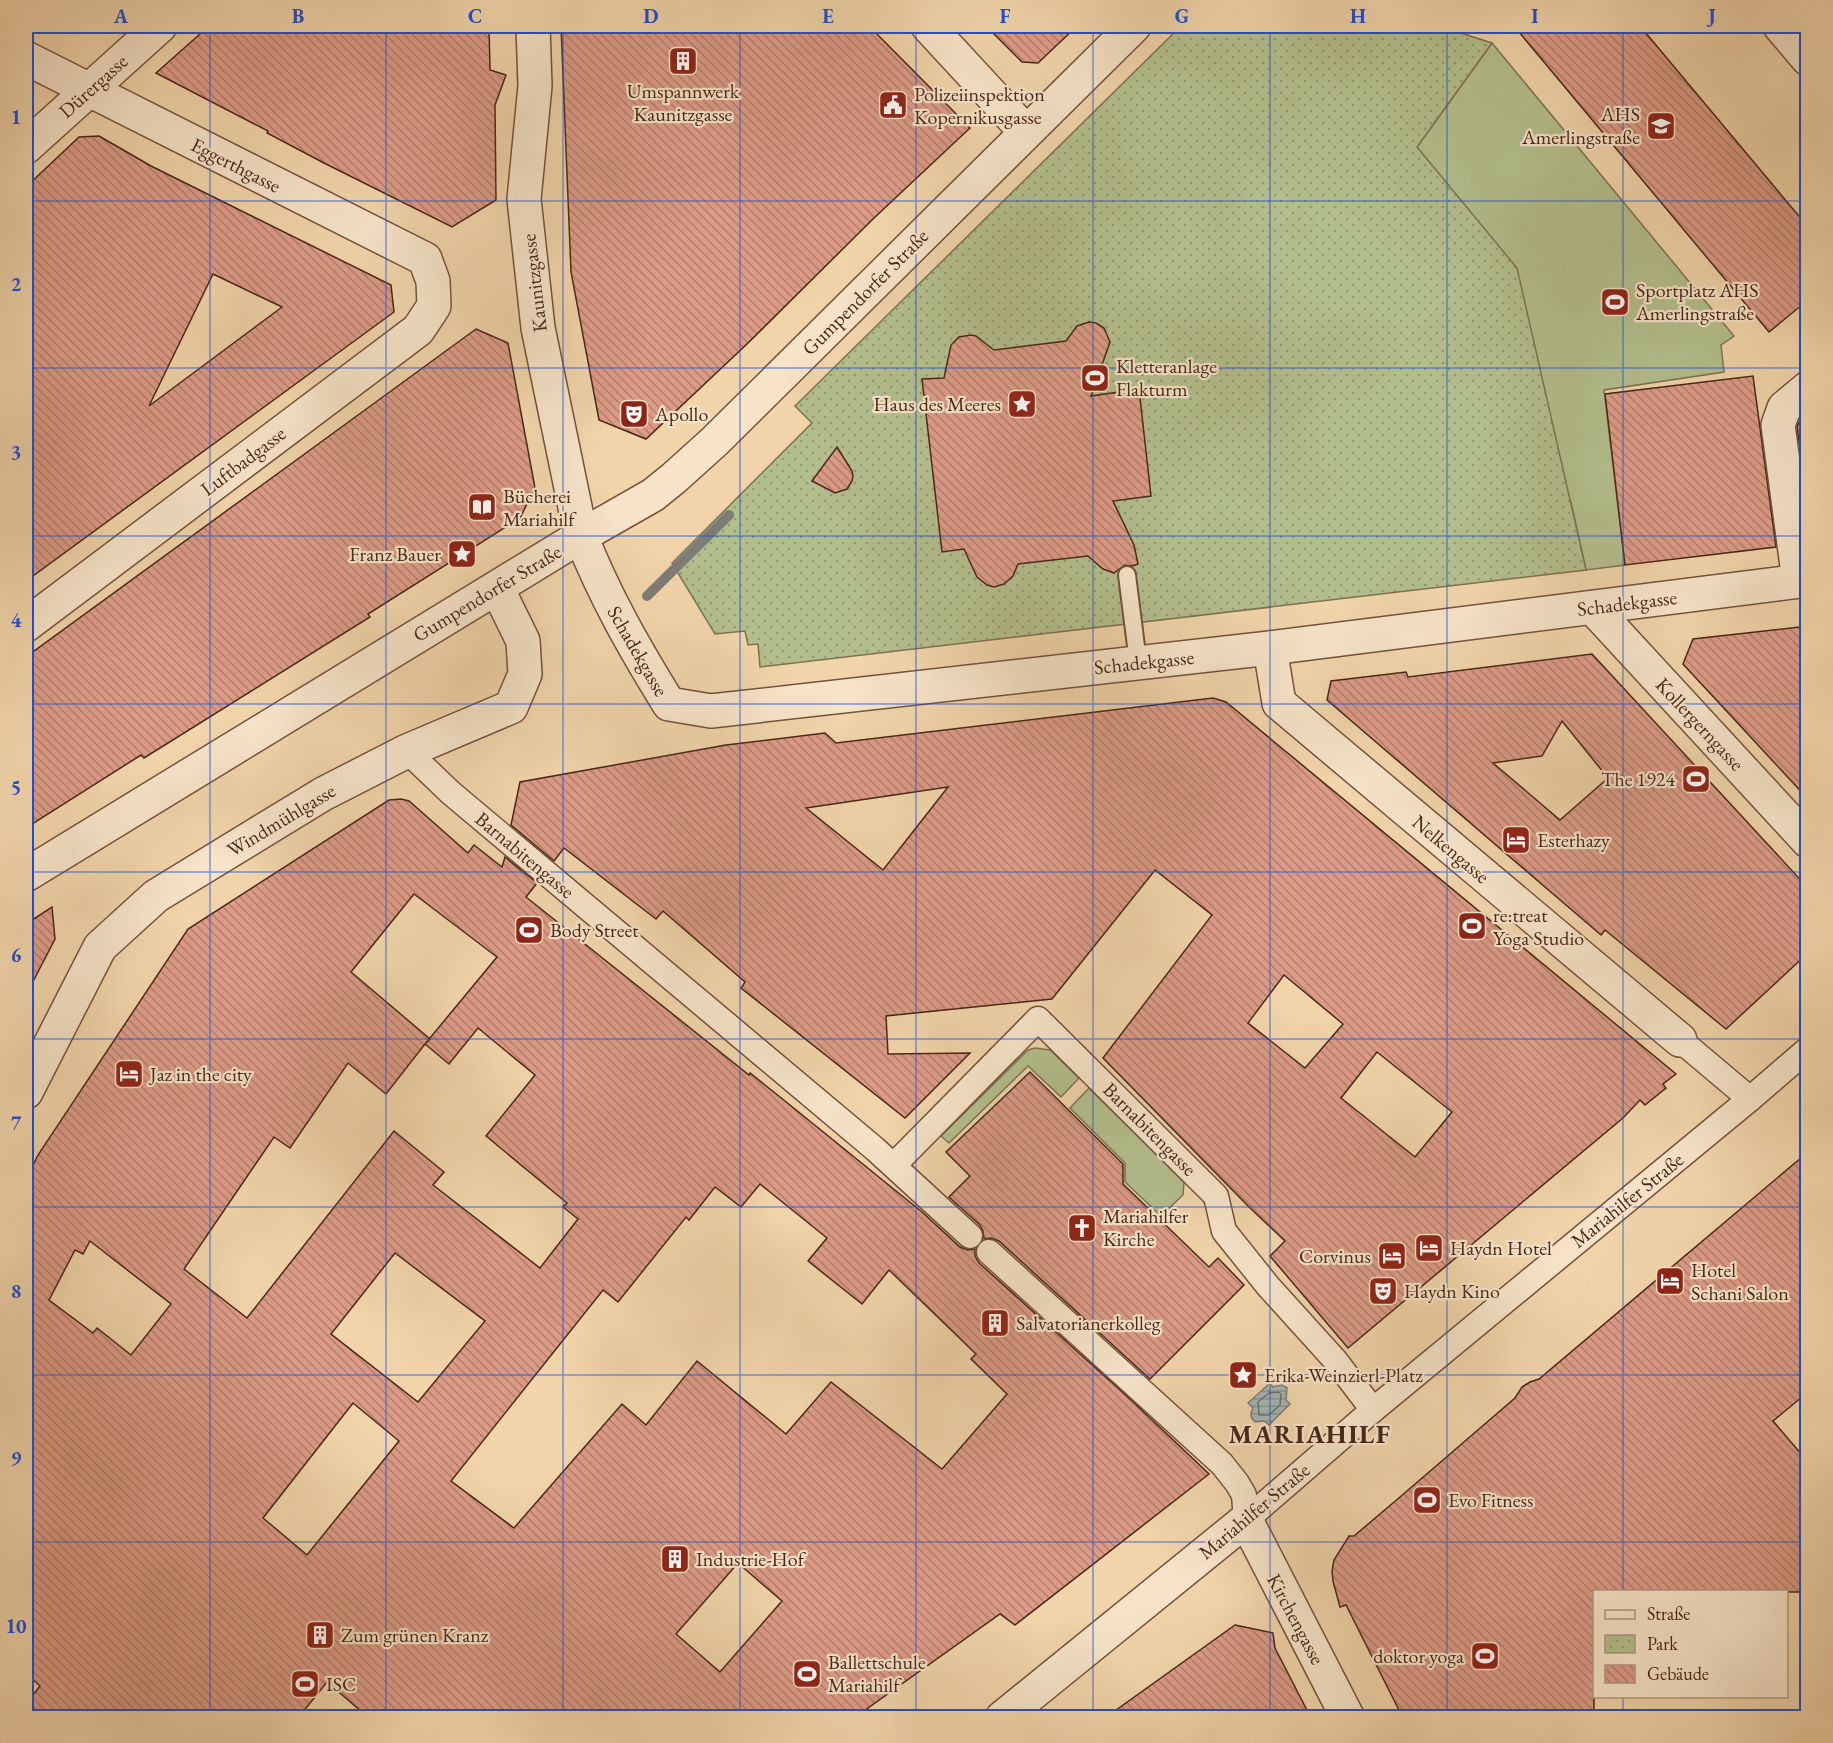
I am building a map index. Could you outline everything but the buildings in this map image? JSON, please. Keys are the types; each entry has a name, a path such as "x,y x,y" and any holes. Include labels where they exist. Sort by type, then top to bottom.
{"street":[{"name":"Dürergasse","path":"26,147 160,26"},
{"name":"Kaunitzgasse","path":"533,26 535,86 524,198 538,328 581,536"},
{"path":"928,26 1025,131"},
{"name":"Gumpendorfer Straße","path":"26,875 581,536 653,495 715,441 1025,131 1134,26"},
{"name":"Eggerthgasse","path":"26,58 425,260 433,281"},
{"name":"Luftbadgasse","path":"26,625 418,330 434,306 433,281"},
{"path":"1803,581 1778,425 1784,408 1808,388"},
{"name":"Schadekgasse","path":"581,536 600,584 637,653 669,704 711,711 1270,648 1803,581"},
{"name":"Windmühlgasse","path":"26,1092 100,947 156,896 322,794 406,751 511,707 525,674 523,641 497,588"},
{"name":"Kollergerngasse","path":"1593,608 1808,841"},
{"name":"Nelkengasse","path":"1270,648 1279,703 1750,1099"},
{"name":"Barnabitengasse","path":"406,751 451,793 894,1165 970,1236"},
{"name":"Barnabitengasse","path":"894,1165 1038,1019 1216,1196 1224,1231 1268,1286 1335,1360 1373,1410"},
{"name":"Mariahilfer Straße","path":"1002,1718 1246,1520 1373,1410 1807,1051"},
{"path":"989,1252 1222,1464 1244,1495 1246,1520"},
{"name":"Kirchengasse","path":"1246,1520 1348,1718"}],"lane":[{"path":"1127,575 1138,662"}],"green space":[{"path":"1181,26 1439,26 1492,43 1417,147 1517,268 1586,570 760,667 758,644 748,645 745,631 715,634 672,563 812,423 795,406"},
{"name":"Sportplatz AHS Amerlingstraße","path":"1492,43 1734,336 1721,345 1724,372 1604,390 1625,565 1586,570 1571,502 1409,139 1417,147"},
{"path":"1035,1048 1050,1050 1079,1078 1061,1097 1028,1066 949,1143 941,1136 1028,1050"},
{"path":"1089,1088 1184,1182 1183,1195 1161,1216 1125,1182 1125,1163 1070,1108"}],"water":[{"path":"1270,1383 1273,1387 1282,1385 1287,1388 1286,1400 1290,1404 1269,1425 1264,1421 1255,1422 1252,1419 1253,1408 1248,1403"}],"waterway":[{"path":"647,596 729,515"}],"place":[{"name":"Umspannwerk Kaunitzgasse","path":"683,61"},
{"name":"Polizeiinspektion Kopernikusgasse","path":"893,105"},
{"name":"AHS Amerlingstraße","path":"1661,126"},
{"name":"Sportplatz AHS Amerlingstraße","path":"1615,302"},
{"name":"Kletteranlage Flakturm","path":"1095,378"},
{"name":"Haus des Meeres","path":"1022,404"},
{"name":"Apollo","path":"634,414"},
{"name":"Bücherei Mariahilf","path":"482,507"},
{"name":"Franz Bauer","path":"462,554"},
{"name":"The 1924","path":"1696,779"},
{"name":"Esterhazy","path":"1516,840"},
{"name":"re:treat Yoga Studio","path":"1472,926"},
{"name":"Body Street","path":"529,930"},
{"name":"Jaz in the city","path":"129,1074"},
{"name":"Mariahilfer Kirche","path":"1082,1228"},
{"name":"Haydn Hotel","path":"1429,1248"},
{"name":"Corvinus","path":"1392,1256"},
{"name":"Hotel Schani Salon","path":"1670,1281"},
{"name":"Haydn Kino","path":"1383,1291"},
{"name":"Salvatorianerkolleg","path":"995,1323"},
{"name":"Erika-Weinzierl-Platz","path":"1243,1375"},
{"name":"Evo Fitness","path":"1427,1500"},
{"name":"Industrie-Hof","path":"675,1559"},
{"name":"Zum grünen Kranz","path":"320,1635"},
{"name":"doktor yoga","path":"1485,1656"},
{"name":"Ballettschule Mariahilf","path":"807,1674"},
{"name":"ISC","path":"305,1684"}],"district":[{"name":"MARIAHILF","path":"1310,1434"}]}
